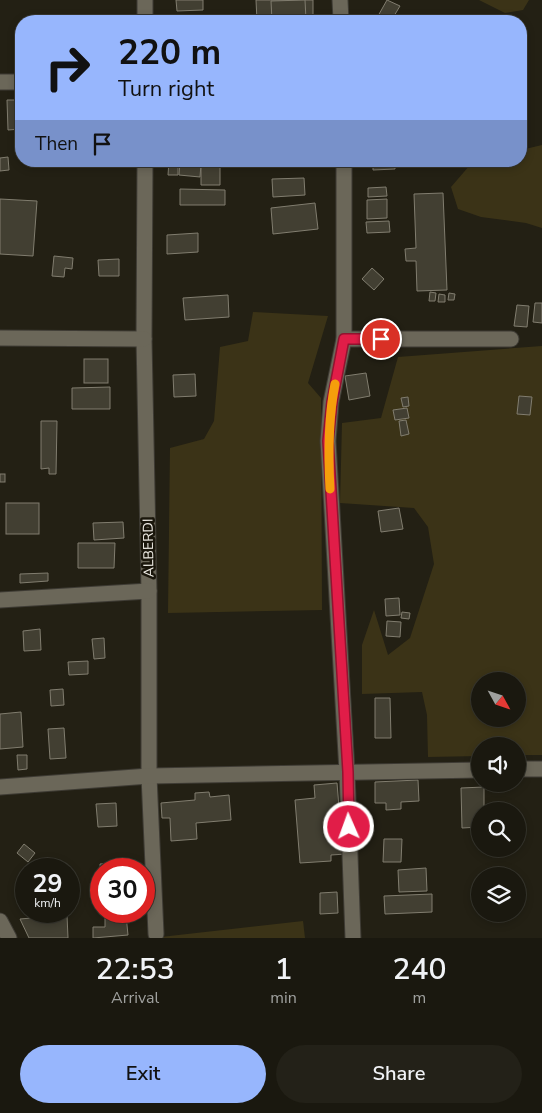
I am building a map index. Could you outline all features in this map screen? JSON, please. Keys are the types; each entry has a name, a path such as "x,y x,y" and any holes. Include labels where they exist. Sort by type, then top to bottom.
{"street":[{"path":"145,0 145,15"},
{"path":"340,0 341,15"},
{"path":"0,82 15,82"},
{"name":"ALBERDI","path":"145,167 144,339 149,591 149,776 156,934"},
{"path":"344,167 344,339 332,402 328,441 348,772 352,938"},
{"path":"0,338 144,339"},
{"path":"344,339 511,339"},
{"path":"0,600 149,591"},
{"path":"526,769 542,769"},
{"path":"0,787 149,776 471,770"},
{"path":"0,921 9,938"}],"shaded area":[{"path":"479,0 529,0 523,10 505,13"},
{"path":"542,145 542,228 526,223 481,217 458,209 451,187 468,167 527,167 527,149"},
{"path":"253,312 328,316 308,383 321,398 322,610 168,613 170,448 204,439 214,421 220,347 248,341"},
{"path":"542,346 542,755 526,755 526,737 471,737 471,756 428,757 427,715 422,692 362,694 362,645 374,610 388,655 410,638 434,564 428,527 414,508 340,503 342,423 381,418 398,357"},
{"path":"303,921 305,938 152,938"}],"building":[{"path":"176,0 203,0 203,10 177,11"},
{"path":"256,0 313,0 313,15 257,15"},
{"path":"305,0 306,15 272,15 271,1"},
{"path":"387,0 400,6 395,15 379,15"},
{"path":"7,100 15,100 15,129 8,130"},
{"path":"8,157 9,170 0,171 0,158"},
{"path":"169,167 178,167 178,175 168,175"},
{"path":"180,167 201,167 200,177 179,175"},
{"path":"201,167 220,167 220,185 201,185"},
{"path":"373,167 395,167 395,169 373,170"},
{"path":"304,178 305,195 273,197 272,179"},
{"path":"386,187 387,196 368,197 368,188"},
{"path":"180,189 225,190 225,205 180,205"},
{"path":"443,193 447,290 417,291 416,261 406,261 405,249 416,248 414,194"},
{"path":"0,199 37,201 33,256 0,254"},
{"path":"387,199 387,218 367,219 367,200"},
{"path":"315,203 318,229 273,234 271,208"},
{"path":"389,221 390,232 367,233 366,222"},
{"path":"198,233 198,252 167,254 167,235"},
{"path":"54,256 73,258 72,269 65,268 64,277 52,276"},
{"path":"119,259 119,276 99,276 98,260"},
{"path":"372,268 384,279 374,290 362,279"},
{"path":"430,292 436,293 435,301 429,301"},
{"path":"449,293 455,294 454,300 448,300"},
{"path":"439,294 445,295 445,302 438,302"},
{"path":"228,295 229,317 185,320 183,298"},
{"path":"535,303 542,303 542,323 533,322"},
{"path":"517,305 529,306 527,327 514,326"},
{"path":"84,359 108,359 108,383 84,383"},
{"path":"366,373 370,396 349,400 345,376"},
{"path":"195,374 196,396 174,397 173,375"},
{"path":"110,387 110,409 72,409 72,388"},
{"path":"519,396 532,397 530,415 517,414"},
{"path":"408,397 409,406 403,407 401,398"},
{"path":"407,408 409,418 395,420 393,410"},
{"path":"406,420 409,434 401,436 399,421"},
{"path":"41,421 57,421 56,474 49,474 49,468 41,469"},
{"path":"0,474 5,474 5,482 0,482"},
{"path":"6,503 39,503 39,534 6,534"},
{"path":"399,508 403,529 381,532 378,511"},
{"path":"123,522 124,538 94,540 93,523"},
{"path":"78,543 115,543 114,568 78,568"},
{"path":"48,573 48,581 20,583 20,574"},
{"path":"399,598 400,615 386,616 385,599"},
{"path":"402,612 410,613 409,619 401,618"},
{"path":"387,621 401,622 400,637 386,636"},
{"path":"40,629 41,650 24,651 23,631"},
{"path":"104,638 105,658 94,659 92,639"},
{"path":"88,661 88,674 69,675 68,662"},
{"path":"63,689 64,705 51,706 50,690"},
{"path":"375,698 390,698 391,738 375,738"},
{"path":"21,712 23,747 0,749 0,714"},
{"path":"64,728 66,758 50,759 48,729"},
{"path":"17,755 27,755 27,769 18,770"},
{"path":"418,780 419,801 401,802 401,809 386,810 386,803 375,803 375,782"},
{"path":"337,783 342,843 345,843 346,854 331,855 331,861 300,863 295,800 315,798 314,785"},
{"path":"461,788 471,788 471,792 484,792 484,802 471,802 471,828 462,828"},
{"path":"209,792 210,797 229,795 231,820 196,823 197,839 171,841 170,818 162,818 161,803 195,800 195,793"},
{"path":"116,803 117,826 98,827 96,804"},
{"path":"384,839 402,839 401,862 383,862"},
{"path":"24,844 35,853 31,858 23,858 17,853"},
{"path":"426,868 427,891 399,892 398,870"},
{"path":"337,892 338,913 320,914 320,893"},
{"path":"432,894 432,912 385,914 384,896"},
{"path":"22,923 67,923 68,938 29,938"},
{"path":"105,923 127,923 128,935 93,938 93,927 105,927"}],"slow traffic":[{"path":"330,489 328,441 335,384"}],"route":[{"path":"349,827 348,772 328,441 332,402 344,339 381,339"}]}
